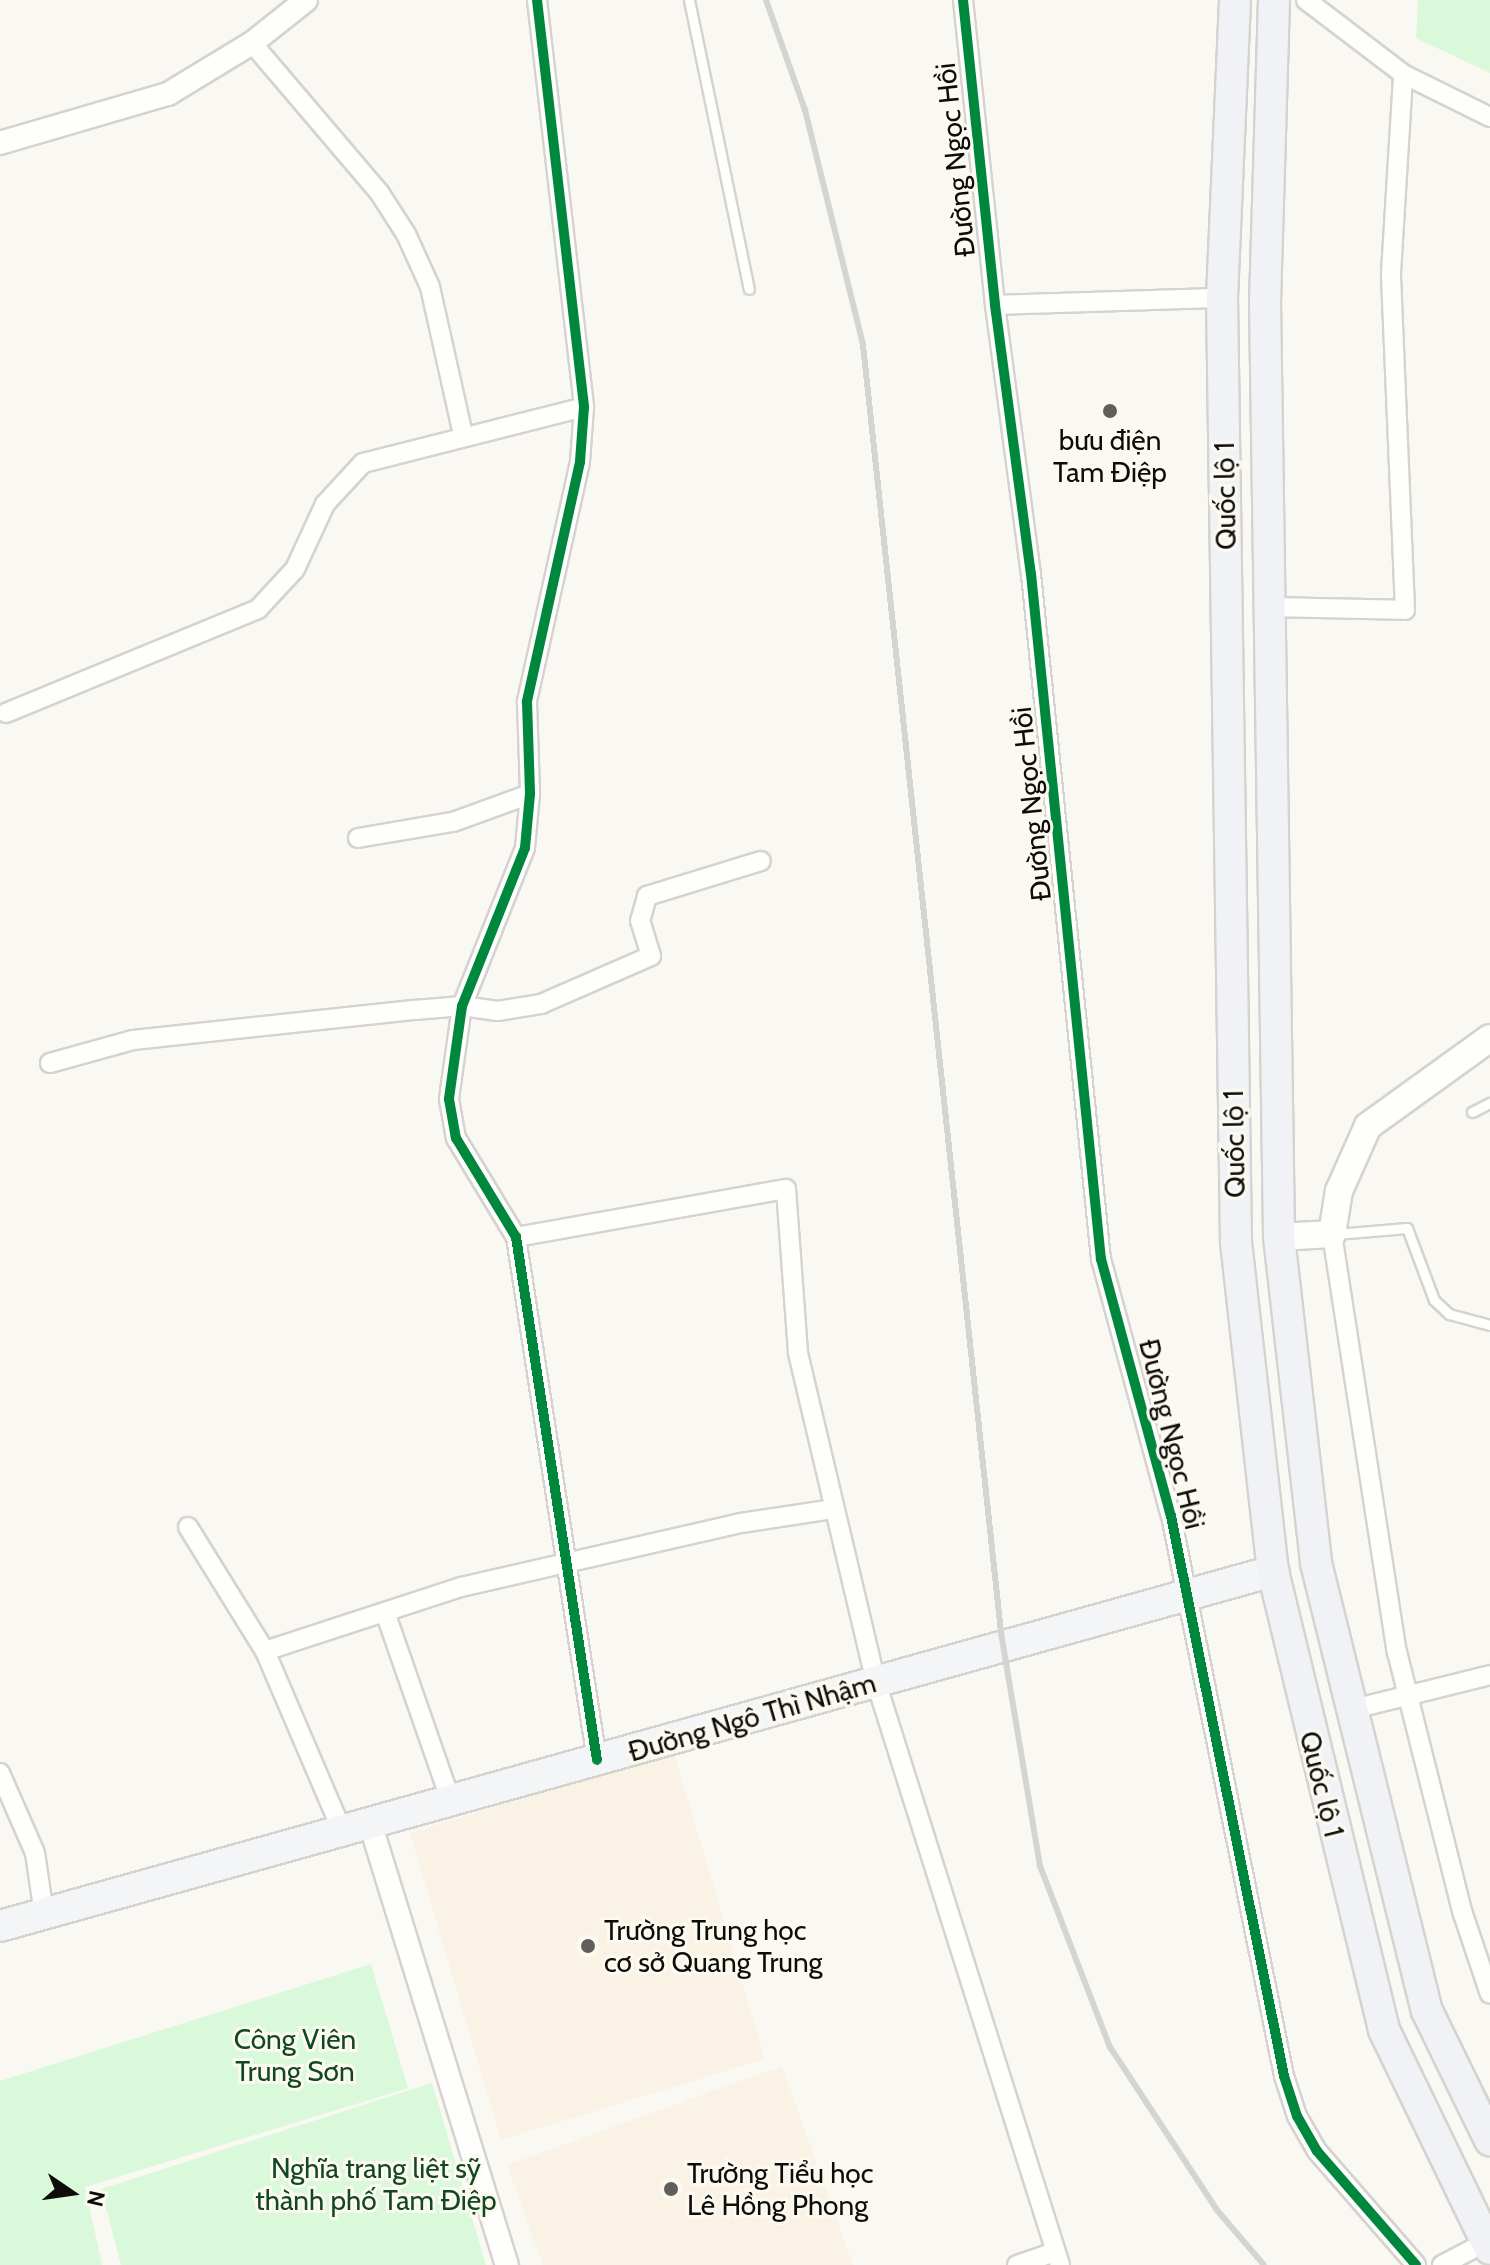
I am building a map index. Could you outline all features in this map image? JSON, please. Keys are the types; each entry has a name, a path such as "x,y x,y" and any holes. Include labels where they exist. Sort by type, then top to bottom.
{"highway":[{"name":"Quốc lộ 1","path":"1235,0 1222,298 1236,1242 1273,1571 1384,2030 1489,2244"},
{"name":"Quốc lộ 1","path":"1274,0 1265,301 1267,607 1279,1237 1316,1558 1427,2011 1490,2140"},
{"path":"1273,1571 1316,1558"}],"main road":[{"path":"1279,1237 1332,1234 1339,1191 1368,1126 1490,1038"},
{"name":"Đường Ngô Thì Nhậm","path":"0,1926 1273,1571"}],"street":[{"path":"0,143 168,94 252,43 306,0"},
{"path":"537,0 584,407 580,462 527,702 530,794 525,848 462,1006 449,1099 456,1138 516,1237 597,1760"},
{"name":"Đường Ngọc Hồi","path":"963,0 995,305 1032,589 1101,1259 1171,1516 1284,2076 1297,2116 1317,2151 1416,2265"},
{"path":"1306,0 1403,74 1490,117"},
{"path":"252,43 379,192 406,234 430,287 463,435"},
{"path":"1267,607 1405,610 1391,273 1403,74"},
{"path":"995,305 1222,298"},
{"path":"6,713 258,609 295,569 325,504 363,463 463,435 584,407"},
{"path":"358,838 453,822 530,794"},
{"path":"50,1063 133,1040 462,1006 498,1011 541,1004 651,956 640,921 647,896 761,861"},
{"path":"516,1237 786,1189 798,1353 876,1682 1058,2258 1017,2265"},
{"path":"1332,1234 1407,1692 1463,1914 1490,1994"},
{"path":"265,1651 461,1587 741,1523 834,1509"},
{"path":"188,1527 265,1651 356,1827 507,2265"},
{"path":"385,1612 451,1801"},
{"path":"1353,1709 1407,1692 1490,1675"},
{"path":"0,1773 35,1853 44,1914"},
{"path":"1442,2265 1489,2244"}],"lane":[{"path":"689,0 749,289"},
{"path":"1472,1112 1490,1103"},
{"path":"1332,1234 1407,1228 1434,1300 1449,1314 1490,1325"}],"shaded area":[{"name":"Trường Trung học cơ sở Quang Trung","path":"674,1753 765,2059 501,2140 410,1833"},
{"name":"Trường Tiểu học Lê Hồng Phong","path":"782,2066 853,2265 543,2265 507,2165"}],"green space":[{"path":"1418,0 1490,0 1490,73 1416,38"},
{"name":"Công Viên Trung Sơn","path":"371,1964 408,2088 85,2187 102,2265 0,2265 0,2081"},
{"name":"Nghĩa trang liệt sỹ thành phố Tam Điệp","path":"432,2083 486,2265 121,2265 101,2189"}],"railway":[{"path":"766,0 805,110 863,345 1001,1633 1040,1866 1110,2047 1217,2210 1264,2265"}],"cycle path":[{"path":"537,0 584,407 580,462 527,702 530,794 525,848 462,1006 449,1099 456,1138 516,1237 597,1760"},
{"path":"963,0 995,305 1031,574 1101,1259 1171,1516 1284,2076 1297,2116 1317,2151 1416,2265"}],"place":[{"name":"bưu điện Tam Điệp","path":"1110,411"},
{"name":"Trường Trung học cơ sở Quang Trung","path":"588,1946"},
{"name":"Trường Tiểu học Lê Hồng Phong","path":"671,2189"}]}
